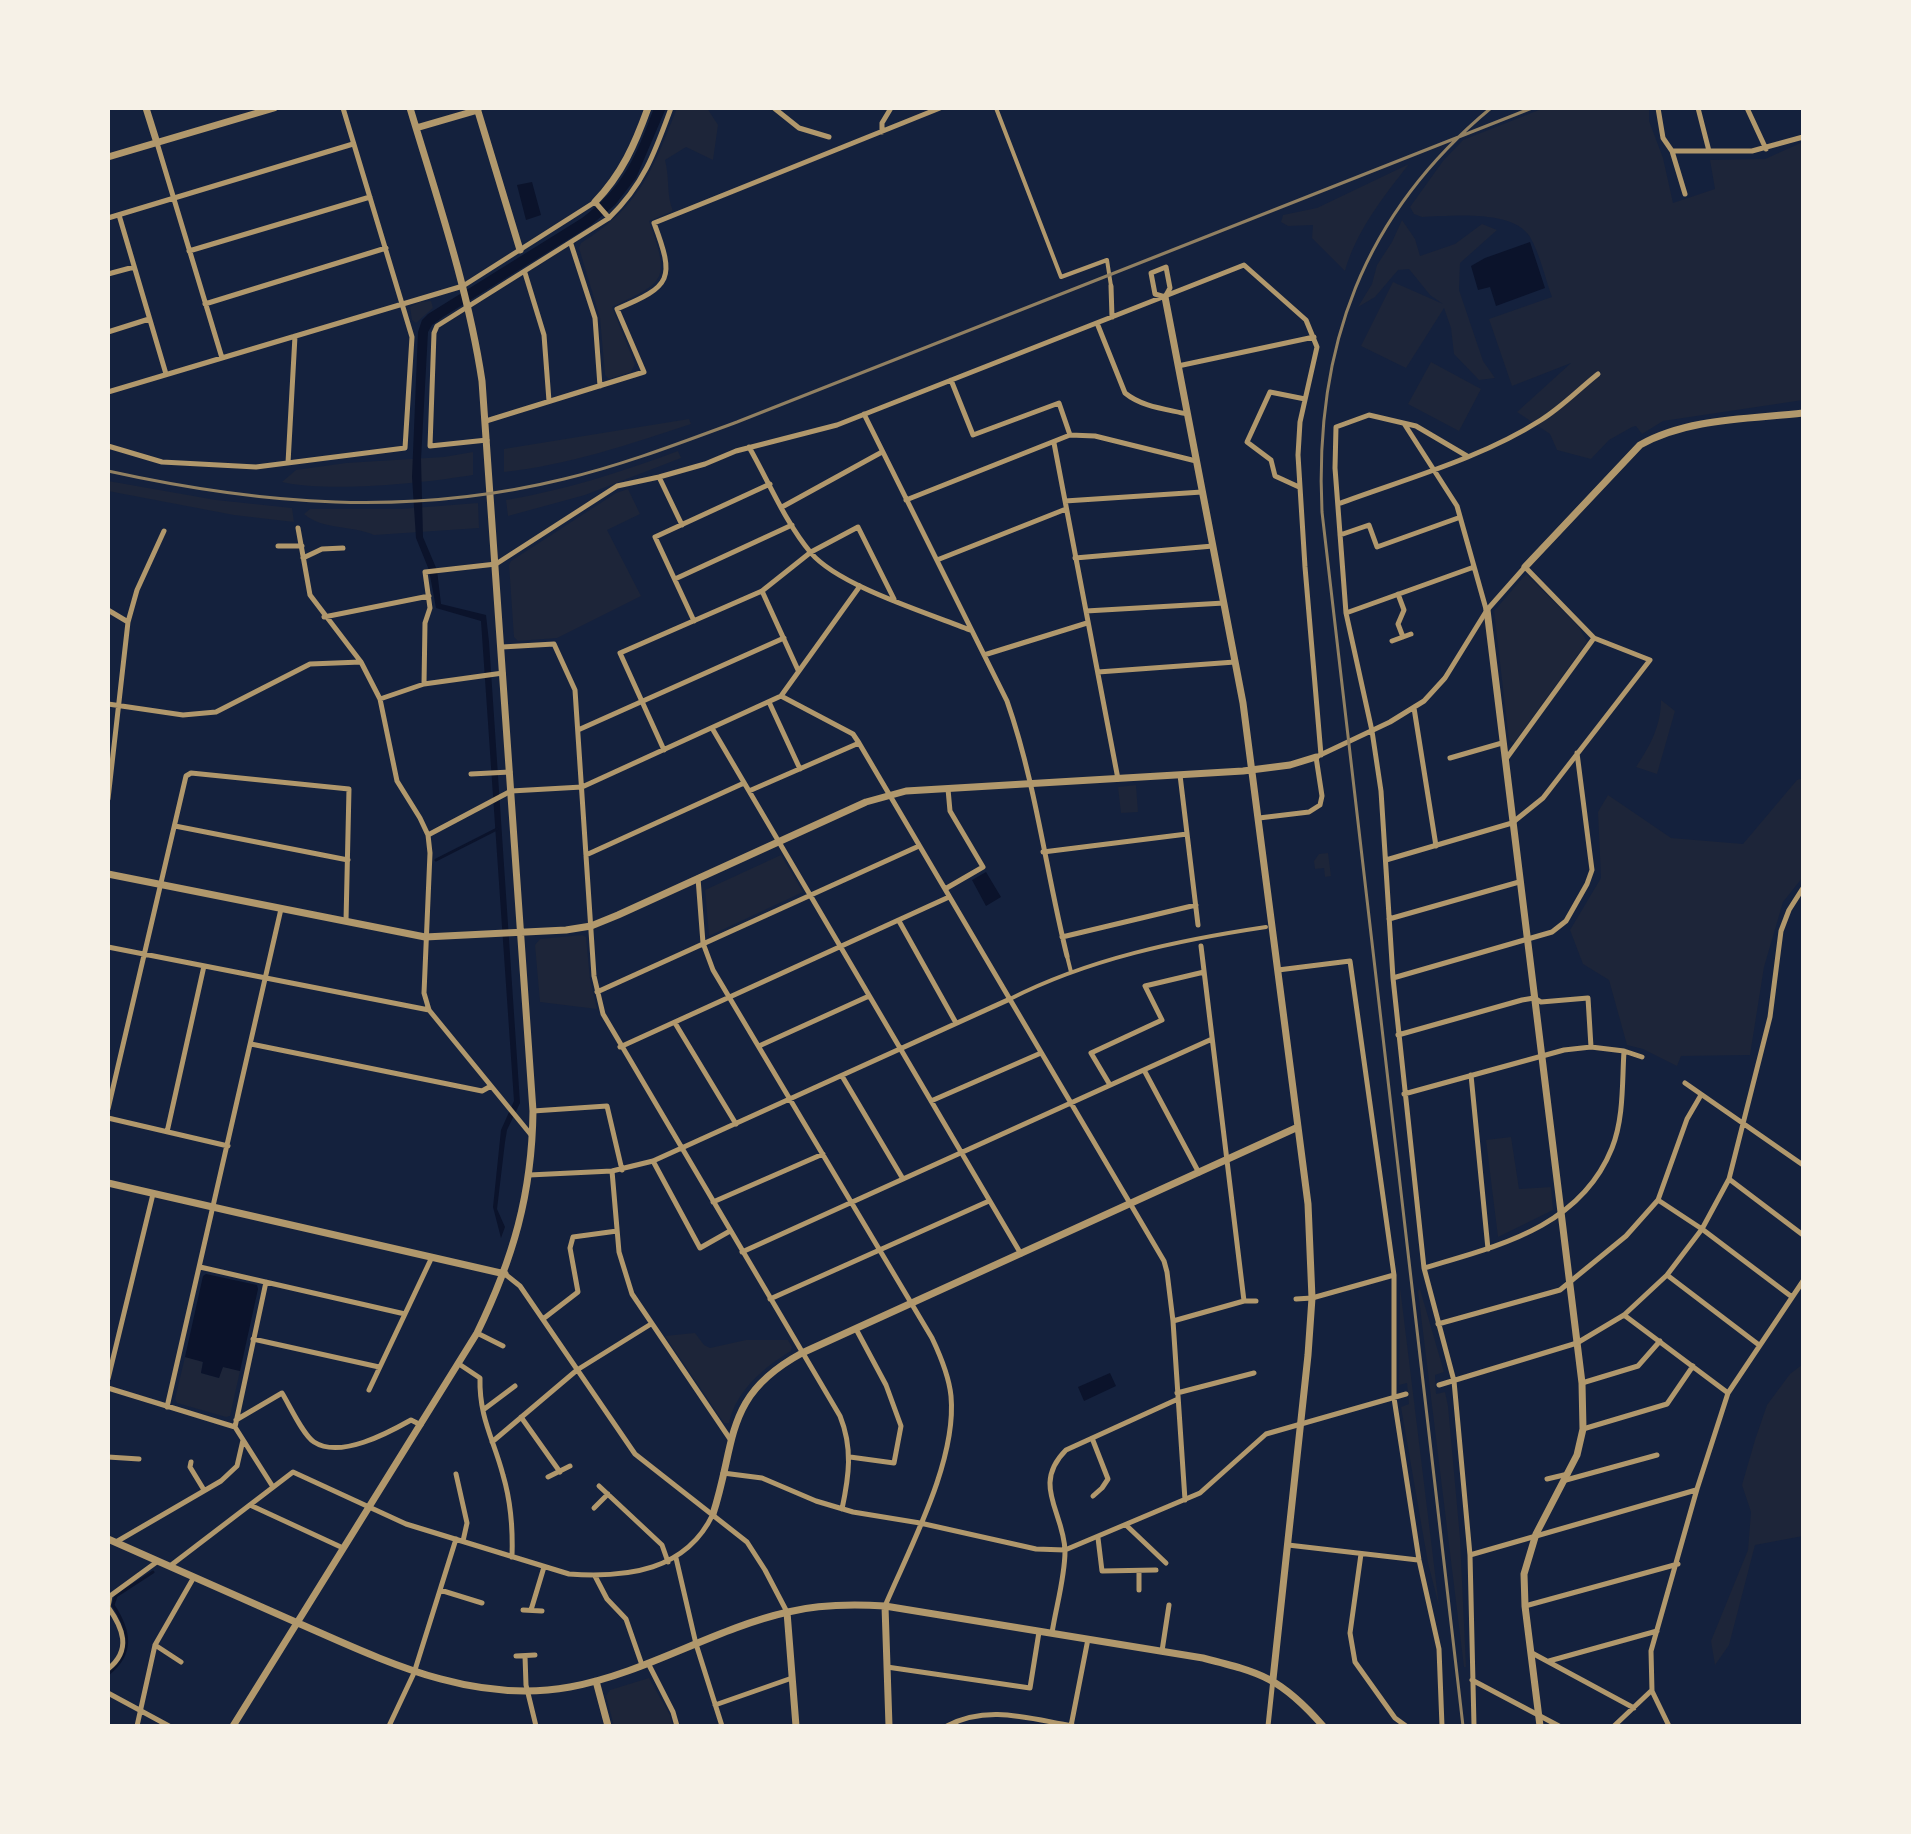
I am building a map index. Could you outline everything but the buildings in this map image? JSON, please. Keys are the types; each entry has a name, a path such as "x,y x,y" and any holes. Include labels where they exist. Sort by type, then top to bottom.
{"street":[{"path":"146,108 222,358"},
{"path":"108,157 274,108"},
{"path":"108,446 162,462 256,467 405,448 412,337 343,108"},
{"path":"233,1726 477,1333 505,1274 516,1240 529,1175 533,1111 486,421 477,346 464,287 410,108"},
{"path":"108,392 464,287 595,202 626,163 648,108"},
{"path":"487,440 430,446 434,333 437,326 571,244 629,199 645,176 671,108"},
{"path":"774,108 799,128 829,137"},
{"path":"882,132 882,123 891,108"},
{"path":"486,421 644,372 617,309 649,295 662,284 667,267 666,256 654,223 940,108"},
{"path":"996,108 1061,277 1107,260 1112,317"},
{"path":"1658,108 1663,138 1672,151 1685,194"},
{"path":"1698,108 1709,151"},
{"path":"1747,108 1766,149"},
{"path":"416,128 478,109 520,250"},
{"path":"1672,151 1752,151 1803,137"},
{"path":"108,218 353,144"},
{"path":"189,251 370,197"},
{"path":"595,202 609,217"},
{"path":"119,215 166,374"},
{"path":"571,244 595,318 600,386"},
{"path":"205,304 386,248"},
{"path":"424,684 425,623 430,608 425,572 496,564 617,486 659,477 749,447 837,425 1244,265 1306,320 1317,347 1300,433 1299,487 1322,796 1320,805 1309,812 1259,818"},
{"path":"108,274 134,267"},
{"path":"1165,297 1155,294 1151,273 1166,267 1170,288 1165,297 1253,770 1308,1204 1312,1298 1268,1726"},
{"path":"525,273 544,335 549,401"},
{"path":"108,332 149,319"},
{"path":"1097,323 1125,393 1153,407 1187,414"},
{"path":"288,463 295,336"},
{"path":"1178,366 1314,337"},
{"path":"1338,504 1467,456 1540,421 1598,374"},
{"path":"951,380 973,435 1059,403 1070,435"},
{"path":"1299,487 1275,476 1271,460 1247,442 1270,392 1305,399"},
{"path":"108,874 425,937 591,926 866,802 889,795 1290,765 1321,755 1414,708 1445,678 1487,610 1640,445 1661,433 1706,424 1803,413"},
{"path":"864,414 1007,701 1018,733 1071,972"},
{"path":"1467,456 1416,426 1369,415 1336,427 1346,613 1372,731 1381,791 1398,1035 1424,1268 1454,1381 1470,1555 1474,1726"},
{"path":"1405,425 1457,506 1487,610 1582,1383 1583,1429 1577,1455 1536,1534 1524,1574 1540,1726"},
{"path":"906,500 1070,435 1095,436 1196,461"},
{"path":"1054,443 1118,779"},
{"path":"749,447 792,525 811,552 836,573 860,586 971,631"},
{"path":"782,507 882,452"},
{"path":"659,477 682,525"},
{"path":"694,621 655,537 770,484"},
{"path":"1065,501 1202,492"},
{"path":"937,560 1066,509"},
{"path":"1340,535 1369,525 1377,547 1458,518"},
{"path":"675,579 792,525"},
{"path":"664,750 620,653 762,591 811,552 858,527 894,599"},
{"path":"298,528 310,595 361,662 380,699 397,781 428,835 430,853 424,993 429,1010 533,1137"},
{"path":"108,799 110,752 128,622 137,590 164,531"},
{"path":"278,546 302,546"},
{"path":"1075,558 1213,546"},
{"path":"333,548 333,559"},
{"path":"303,558 322,549 343,548"},
{"path":"1346,613 1474,567"},
{"path":"1386,860 1512,823 1543,798 1650,660 1594,638 1525,567"},
{"path":"428,835 511,791 582,787 781,696 860,586"},
{"path":"762,591 799,671"},
{"path":"1398,594 1404,610 1398,624 1403,637"},
{"path":"324,617 429,596"},
{"path":"1086,611 1224,603"},
{"path":"108,610 128,622"},
{"path":"984,655 1087,623"},
{"path":"1392,641 1411,634"},
{"path":"578,730 784,638"},
{"path":"1505,760 1594,638"},
{"path":"502,647 554,644 575,690 591,926 597,992 603,1014 840,1416 847,1433 850,1457 842,1509"},
{"path":"108,704 118,708 183,715 216,712 310,664 361,662"},
{"path":"1098,672 1235,662"},
{"path":"380,699 424,684 503,673"},
{"path":"781,696 853,734 1164,1261 1173,1321 1185,1500"},
{"path":"769,702 800,769"},
{"path":"1414,708 1436,846"},
{"path":"712,728 1021,1254"},
{"path":"749,791 859,743"},
{"path":"1450,758 1502,743"},
{"path":"1393,978 1527,940 1560,927 1587,884 1592,870 1577,753"},
{"path":"471,774 510,772"},
{"path":"108,1109 186,776 191,773 349,789 346,922"},
{"path":"1180,775 1244,1301"},
{"path":"586,855 744,783"},
{"path":"945,889 983,867 950,811 948,789"},
{"path":"175,826 348,860"},
{"path":"1043,852 1187,834"},
{"path":"597,992 919,846"},
{"path":"698,878 703,943 713,970 912,1304 941,1358 951,1395 952,1416 946,1452 885,1606 889,1726"},
{"path":"1389,919 1519,882"},
{"path":"1439,1385 1577,1343 1624,1315 1667,1275 1702,1229 1729,1179 1770,1017 1781,931 1789,910 1803,888"},
{"path":"620,1047 949,897"},
{"path":"1062,937 1196,905"},
{"path":"167,1407 281,909"},
{"path":"899,921 956,1023"},
{"path":"529,1175 622,1170 653,1161 1071,972 1102,962 1266,927"},
{"path":"108,947 429,1010"},
{"path":"1278,970 1350,961 1394,1275 1394,1398 1419,1560 1439,1649 1442,1726"},
{"path":"167,1132 204,966"},
{"path":"1110,1085 1091,1053 1162,1020 1145,986 1204,972"},
{"path":"759,1046 869,996"},
{"path":"1398,1035 1534,998 1541,1002 1588,998 1591,1047"},
{"path":"675,1023 736,1124"},
{"path":"742,1252 1212,1039"},
{"path":"251,1044 482,1091 491,1086"},
{"path":"1404,1094 1542,1056 1591,1047 1624,1051 1642,1057"},
{"path":"1424,1268 1514,1241 1560,1215 1585,1192 1612,1148 1619,1122 1624,1051"},
{"path":"931,1101 1041,1053"},
{"path":"1144,1070 1199,1173"},
{"path":"1471,1075 1488,1249"},
{"path":"842,1076 903,1179"},
{"path":"1685,1083 1803,1165"},
{"path":"1438,1324 1560,1290 1626,1236 1658,1200 1687,1119 1701,1095"},
{"path":"533,1111 607,1106 622,1170"},
{"path":"108,1118 228,1146"},
{"path":"170,1566 293,1472 406,1524 569,1574 595,1576 653,1568 676,1558 699,1539 713,1514 730,1439 746,1400 775,1369 802,1353 1298,1127"},
{"path":"713,1202 823,1154"},
{"path":"653,1161 700,1248 730,1231"},
{"path":"612,1171 624,1273 638,1304 730,1439"},
{"path":"1729,1179 1803,1235"},
{"path":"108,1183 505,1274 520,1286 635,1454 737,1532 754,1551 787,1612 796,1726"},
{"path":"108,1379 153,1193"},
{"path":"1658,1200 1792,1297"},
{"path":"770,1299 989,1201"},
{"path":"543,1319 578,1292 570,1248 573,1237 617,1231"},
{"path":"369,1390 432,1257"},
{"path":"200,1267 405,1314"},
{"path":"1296,1299 1312,1298 1394,1275"},
{"path":"1667,1275 1759,1345"},
{"path":"1669,1726 1652,1691 1651,1651 1697,1489 1728,1393 1803,1281"},
{"path":"266,1282 235,1423 273,1487"},
{"path":"1173,1321 1244,1301 1256,1301"},
{"path":"1624,1315 1728,1393"},
{"path":"491,1443 577,1370 651,1324"},
{"path":"850,1457 894,1463 901,1426 886,1385 856,1329"},
{"path":"477,1333 503,1346"},
{"path":"253,1339 379,1367"},
{"path":"1582,1383 1638,1366 1660,1341"},
{"path":"459,1364 480,1378 483,1410 503,1475 513,1526 512,1557"},
{"path":"1583,1429 1667,1404 1693,1366"},
{"path":"1052,1633 1065,1550 1050,1490 1053,1465 1066,1450 1178,1396 1254,1373"},
{"path":"483,1410 515,1386"},
{"path":"108,1388 167,1407 235,1423 282,1393 316,1444 357,1444 387,1434 411,1420 421,1425"},
{"path":"723,1473 762,1478 842,1509 1036,1549 1065,1550 1185,1500 1212,1484 1256,1440 1301,1423 1406,1394"},
{"path":"521,1417 560,1472"},
{"path":"1092,1438 1108,1479 1093,1496"},
{"path":"112,1540 204,1490 237,1466 243,1440"},
{"path":"128,1447 128,1458"},
{"path":"1547,1479 1657,1455"},
{"path":"108,1457 139,1459"},
{"path":"191,1462 190,1467 204,1490"},
{"path":"548,1477 570,1466"},
{"path":"389,1726 414,1673 440,1590 467,1523 456,1474"},
{"path":"599,1486 662,1545 668,1562"},
{"path":"1470,1555 1697,1489"},
{"path":"594,1508 608,1494"},
{"path":"250,1505 345,1549"},
{"path":"1126,1525 1166,1563"},
{"path":"1098,1538 1102,1571 1156,1570"},
{"path":"112,1540 414,1673 476,1689 528,1691 569,1687 596,1681 787,1612 841,1605 885,1606 1203,1658 1273,1679 1291,1692 1323,1726"},
{"path":"1288,1545 1419,1560"},
{"path":"1361,1554 1350,1633 1355,1662 1395,1718 1406,1726"},
{"path":"676,1558 696,1644 722,1726"},
{"path":"108,1669 118,1661 123,1648 120,1623 108,1607 110,1596 158,1561"},
{"path":"1525,1606 1678,1564"},
{"path":"531,1610 544,1567"},
{"path":"1139,1571 1139,1590"},
{"path":"595,1576 607,1599 626,1619 645,1664 673,1712 677,1726"},
{"path":"137,1726 155,1645 194,1577"},
{"path":"440,1590 482,1603"},
{"path":"1162,1651 1169,1605"},
{"path":"523,1610 542,1611"},
{"path":"887,1667 1030,1688 1039,1631"},
{"path":"1548,1661 1657,1631"},
{"path":"947,1726 959,1719 987,1713 1072,1726 1088,1639"},
{"path":"155,1645 181,1662"},
{"path":"1531,1653 1634,1708"},
{"path":"516,1656 535,1655"},
{"path":"525,1656 528,1691 536,1726"},
{"path":"715,1705 792,1678"},
{"path":"1471,1680 1559,1726"},
{"path":"596,1681 608,1726"},
{"path":"1614,1726 1652,1691"},
{"path":"108,1693 169,1726"},
{"path":"1020,1726 1022,1717"}],"shaded area":[{"path":"654,108 666,108 636,178 615,205 590,226 443,317 428,332 421,459 423,537 437,570 441,604 486,615 489,642 520,1103 507,1130 505,1142 497,1209 505,1227 501,1238 493,1207 501,1130 514,1101 481,621 436,608 429,570 416,538 412,477 418,332 428,314 597,206 627,169"},
{"path":"677,108 707,108 718,125 713,160 686,147 665,160 673,211 649,221 660,256 659,276 644,291 612,307 635,364 631,372 609,379 605,375 600,318 579,248 631,201 652,168"},
{"path":"1544,108 1649,108 1649,121 1663,158 1673,203 1715,189 1710,160 1765,159 1803,142 1803,400 1663,421 1642,434 1636,426 1632,427 1609,440 1591,459 1557,450 1550,434 1517,412 1571,363 1512,386 1489,319 1552,297 1534,244 1522,228 1510,222 1480,216 1422,217 1414,214 1410,207 1443,161 1463,140"},
{"path":"1409,164 1363,228 1345,271 1312,238 1313,225 1288,226 1281,222 1283,215 1317,208"},
{"path":"532,182 541,215 526,220 517,185"},
{"path":"1402,220 1415,239 1420,256 1455,244 1482,224 1497,230 1460,263 1459,290 1483,361 1495,378 1479,380 1454,354 1451,328 1444,308 1406,368 1361,346 1393,282 1443,304 1430,295 1409,269 1398,270 1375,297 1358,307"},
{"path":"1530,242 1545,288 1496,306 1490,287 1478,290 1471,266"},
{"path":"431,301 433,308 416,323 412,320 410,307"},
{"path":"1431,362 1481,389 1459,431 1408,404"},
{"path":"689,419 691,424 599,453 504,472 504,449"},
{"path":"678,451 681,458 585,495 508,516 506,500 593,480"},
{"path":"473,452 473,475 350,487 282,482 296,470"},
{"path":"108,481 216,500 292,508 294,522 234,515 108,491"},
{"path":"628,489 640,514 607,530 641,596 557,638 518,641 514,637 511,561 616,493"},
{"path":"478,503 479,528 374,535 319,523 304,514 310,509 401,509"},
{"path":"1526,574 1579,627 1587,642 1514,743 1509,740 1494,611"},
{"path":"1661,700 1675,711 1657,774 1636,767 1654,735"},
{"path":"1803,778 1803,877 1783,902 1764,967 1750,1055 1681,1056 1677,1066 1643,1049 1627,1045 1609,980 1583,964 1570,930 1601,878 1598,812 1608,795 1671,838 1743,844 1797,780"},
{"path":"1136,785 1138,812 1121,813 1118,787"},
{"path":"1328,853 1331,876 1325,877 1324,868 1315,869 1314,861 1319,854"},
{"path":"781,855 803,892 709,936 705,890"},
{"path":"986,872 1001,897 986,906 972,880"},
{"path":"586,937 597,1009 540,1002 535,945 540,939"},
{"path":"1511,1137 1519,1189 1551,1187 1553,1210 1498,1237 1486,1140"},
{"path":"206,1274 257,1285 258,1289 240,1371 223,1367 219,1378 201,1373 203,1362 185,1357 203,1276"},
{"path":"1400,1287 1439,1606 1428,1563 1401,1407 1409,1404 1407,1383 1399,1385"},
{"path":"1420,1289 1444,1372 1435,1375 1436,1394 1445,1392 1448,1406 1460,1538 1466,1667 1418,1291"},
{"path":"695,1333 710,1348 746,1340 788,1340 792,1347 791,1351 752,1381 738,1400 729,1423 724,1423 665,1336"},
{"path":"185,1357 203,1361 201,1373 219,1378 222,1366 240,1371 230,1416 177,1403 175,1399"},
{"path":"1803,1364 1803,1536 1755,1545 1729,1645 1715,1665 1711,1641 1748,1550 1751,1512 1742,1485 1755,1440 1767,1405 1790,1374"},
{"path":"1110,1373 1116,1386 1084,1401 1078,1387"},
{"path":"649,1678 673,1726 614,1726 606,1696 610,1690"}],"waterway":[{"path":"436,860 497,829"},
{"path":"108,1674 122,1658 127,1641 123,1624 113,1605 116,1596 153,1572"}],"railway":[{"path":"1463,1726 1322,512 1322,452 1327,394 1338,340 1356,288 1379,239 1409,193 1447,149 1491,108"},
{"path":"108,471 222,492 336,502 449,499 564,479 651,453 737,422 1532,108"}]}
